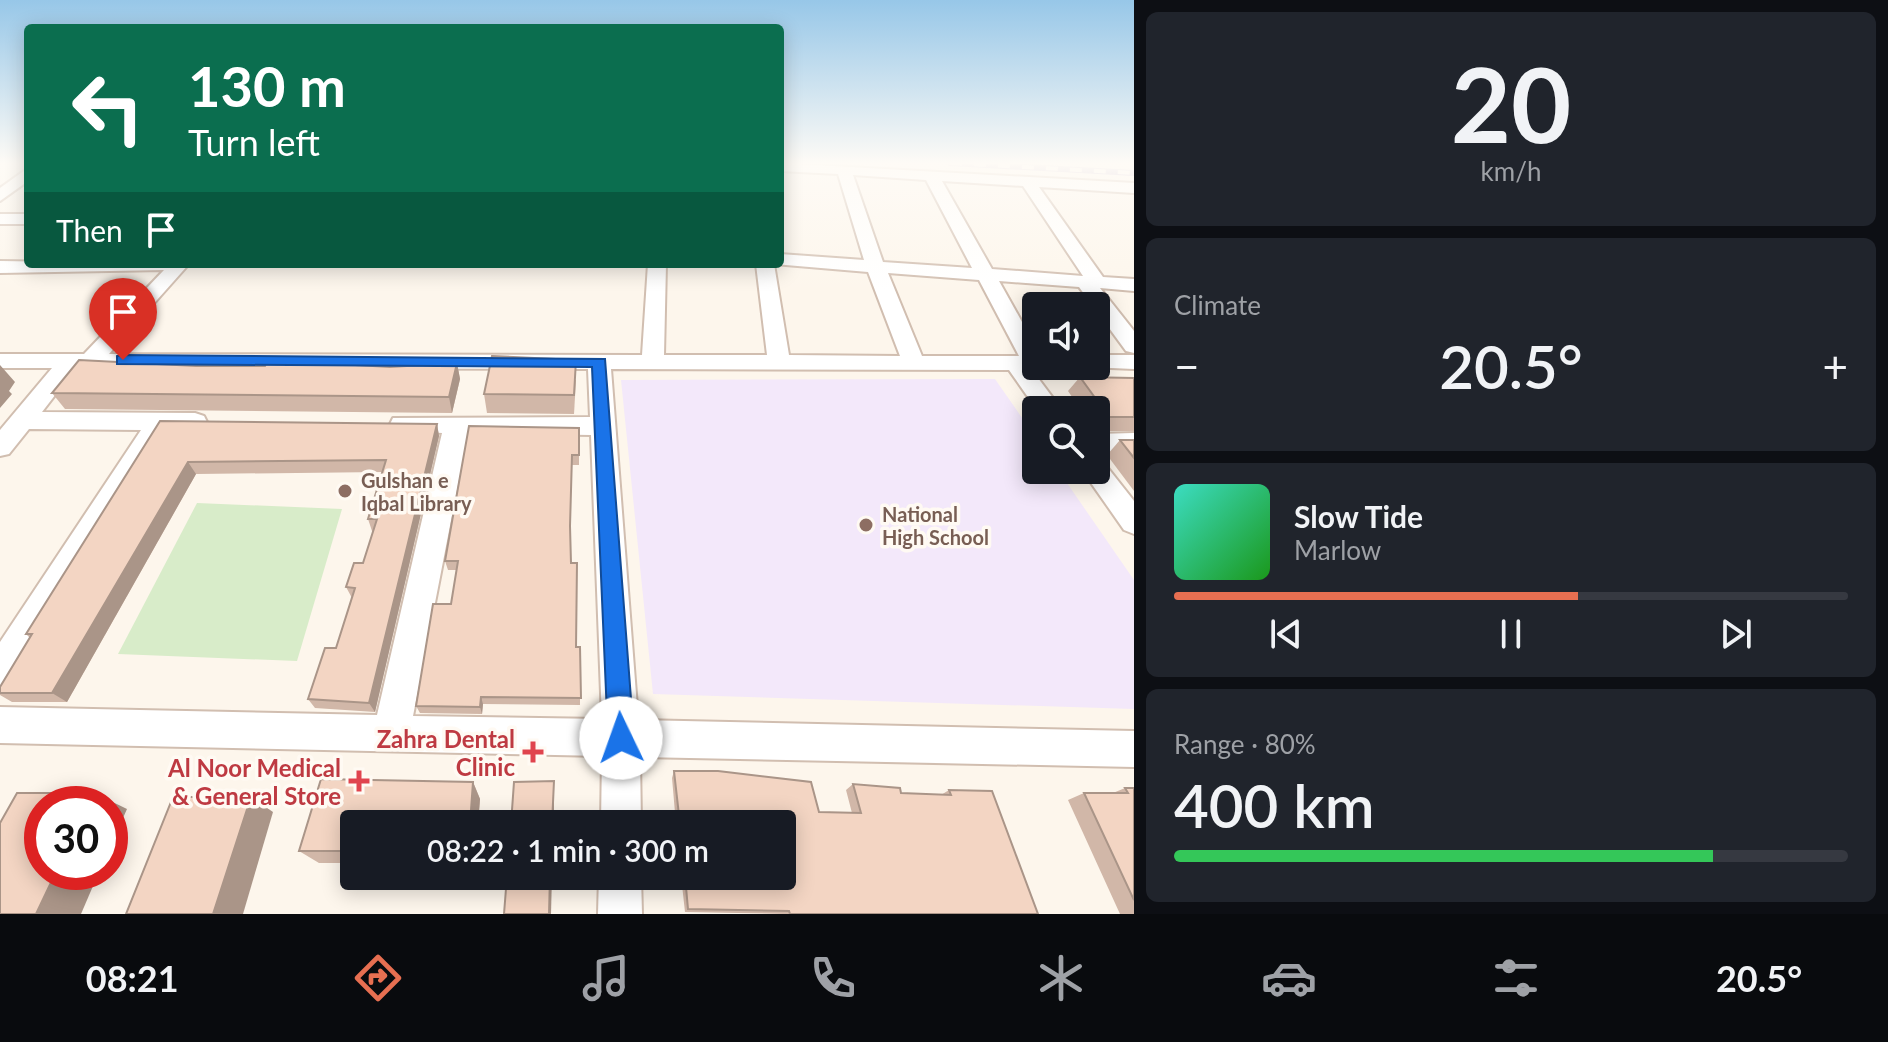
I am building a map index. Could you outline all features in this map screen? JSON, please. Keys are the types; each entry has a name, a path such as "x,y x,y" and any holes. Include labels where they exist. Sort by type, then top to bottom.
{"street":[{"path":"856,206 875,266 914,362"},
{"path":"948,206 1022,351"},
{"path":"1043,206 1134,346"},
{"path":"0,219 24,219"},
{"path":"784,260 1134,285"},
{"path":"0,267 24,266"},
{"path":"0,447 81,360 175,268"},
{"path":"653,360 657,268"},
{"path":"766,268 779,362"},
{"path":"0,361 1022,363"},
{"path":"599,362 621,738 621,810"},
{"path":"1110,362 1134,362"},
{"path":"23,420 222,422"},
{"path":"0,672 160,421"},
{"path":"379,423 604,426"},
{"path":"391,733 457,424"},
{"path":"1110,443 1134,442"},
{"path":"1107,484 1130,512"},
{"path":"0,725 1134,749"},
{"path":"620,890 620,914"}],"shaded area":[{"name":"National High School","path":"995,379 1022,418 1022,484 1068,484 1134,580 1134,709 653,694 621,380"}],"green space":[{"path":"197,503 342,509 297,661 118,654"}],"building":[{"path":"492,356 576,360 574,395 484,394"},
{"path":"79,360 196,366 265,366 268,360 390,367 457,363 449,397 52,393"},
{"path":"1134,378 1134,417 1110,417 1110,396 1094,396 1082,380"},
{"path":"160,421 437,424 369,703 308,699 325,648 336,648 355,588 346,587 354,563 363,563 377,519 368,519 386,460 188,462 52,693 0,693 0,687 32,634 26,634"},
{"path":"469,426 579,428 579,455 572,455 570,526 571,563 577,563 576,647 580,647 581,698 481,697 480,707 416,706 433,604 451,604 458,561 445,561"},
{"path":"1120,440 1134,440 1134,458"},
{"path":"674,771 718,771 811,782 819,812 861,813 853,784 900,788 901,793 951,795 949,790 992,791 1038,914 790,914 789,911 688,909 686,890 796,890 796,810 678,810"},
{"path":"321,779 473,782 471,810 340,810 340,851 299,851"},
{"path":"554,781 553,810 512,810 514,782"},
{"path":"1125,788 1134,788 1134,900 1084,793 1128,793"},
{"path":"17,793 24,793 24,890 47,890 36,914 0,914 0,823"},
{"path":"173,797 251,797 213,914 126,914"},
{"path":"506,890 550,890 549,914 504,914"}],"place":[{"name":"Gulshan e Iqbal Library","path":"345,491"},
{"name":"National High School","path":"866,525"},
{"name":"Zahra Dental Clinic","path":"533,752"},
{"name":"Al Noor Medical & General Store","path":"359,781"}],"route":[{"path":"123,360 599,362 621,738"}]}
